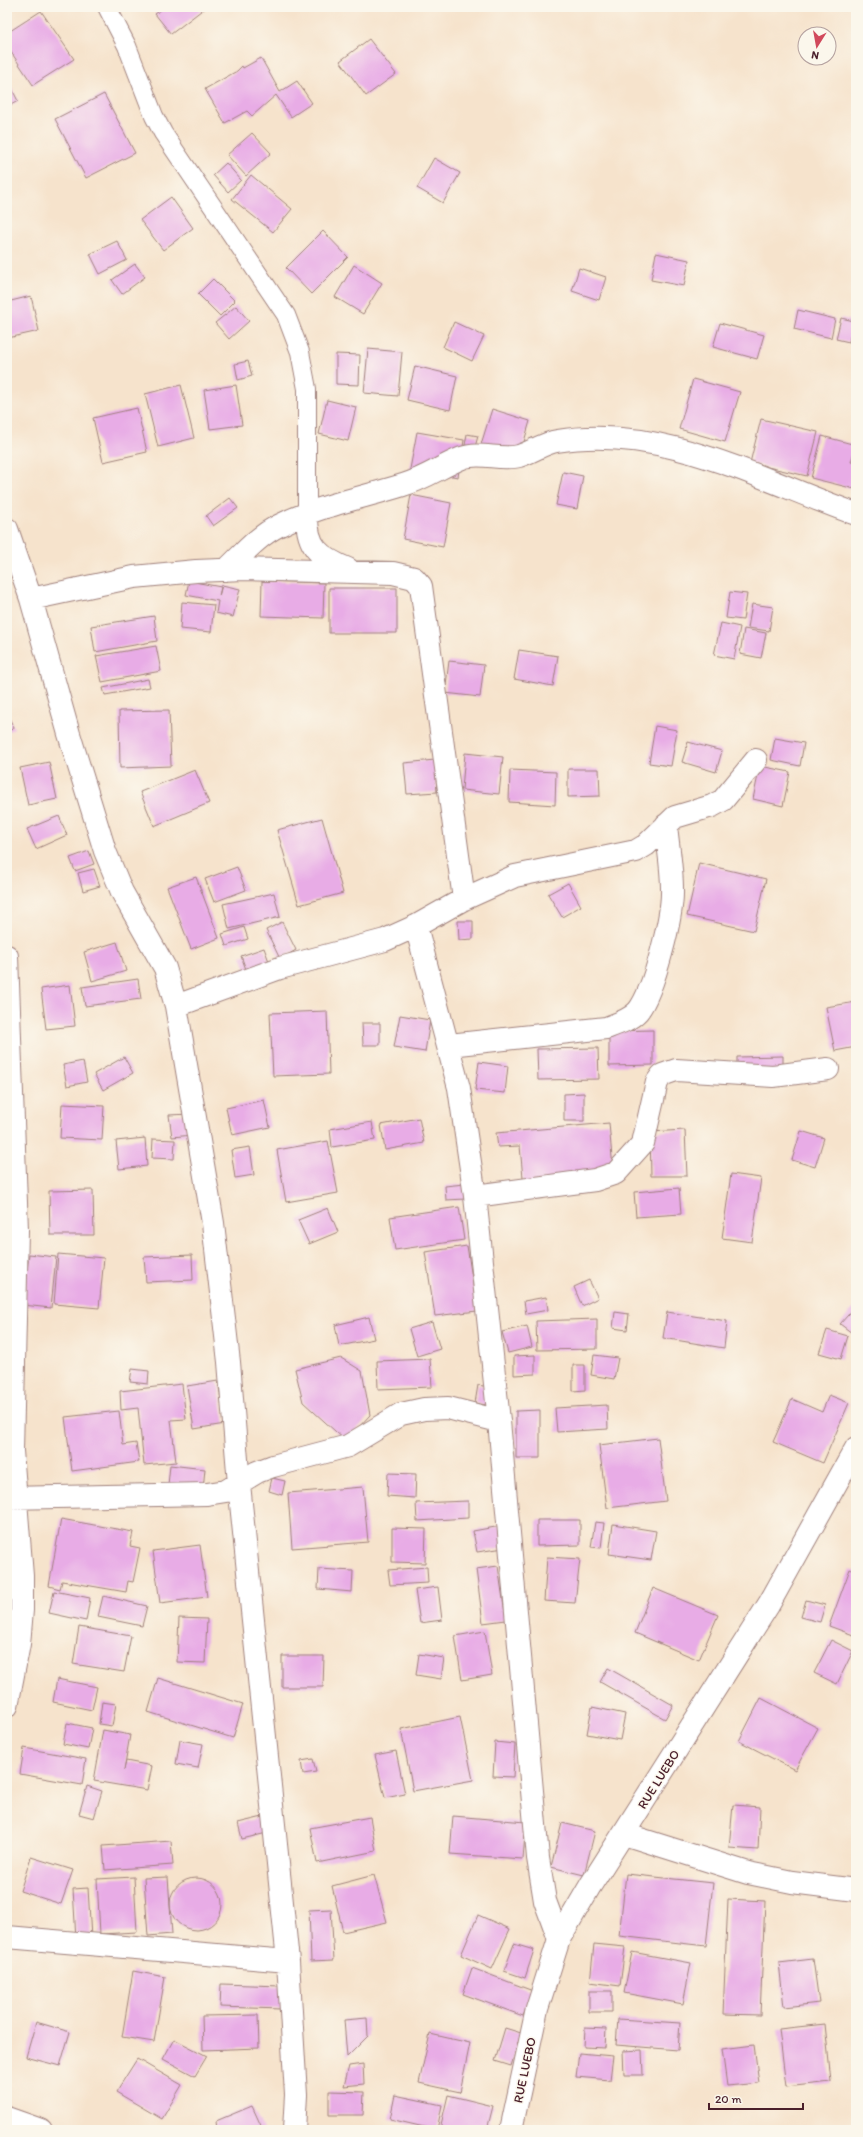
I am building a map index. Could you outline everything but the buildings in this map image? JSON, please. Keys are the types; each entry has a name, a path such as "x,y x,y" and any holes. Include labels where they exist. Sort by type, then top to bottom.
{"street":[{"path":"226,570 277,526 307,513 421,479 463,458 478,455 503,458 518,456 555,441 594,437 665,445 716,460 856,514"},
{"path":"307,513 308,535 312,544 324,558 353,571"},
{"path":"7,529 30,599 105,851 122,892 165,968 176,1006 213,1223 230,1362 239,1484 288,1961 296,2095 294,2130"},
{"path":"30,599 134,577 226,570 353,571 414,578 421,586 464,899"},
{"path":"176,1006 280,968 385,940 416,926 464,899 515,876 636,851 646,845 675,817 712,806 723,800 756,760"},
{"path":"449,1045 606,1028 622,1022 638,1011 646,995 665,942 672,890 666,825"},
{"path":"416,926 449,1045 459,1088 475,1196 499,1421 538,1858 545,1901 559,1939"},
{"path":"7,956 12,1230 11,1498 22,1576 22,1610 19,1644 7,1706"},
{"path":"475,1196 595,1180 616,1172 643,1143 653,1094 657,1082 662,1075 676,1070 773,1076 828,1069"},
{"path":"11,1498 207,1494 226,1491 258,1472 273,1466 348,1446 401,1414 424,1409 448,1408 499,1421"},
{"name":"RUE LUEBO","path":"515,2130 537,2009 559,1939 590,1886 769,1604 856,1448"},
{"path":"624,1834 748,1873 792,1882 856,1890"},
{"path":"7,1938 288,1961"},
{"path":"7,2118 41,2130"}],"lane":[{"path":"106,7 127,46 154,116 163,134 286,315 300,352 307,389 307,513"}]}
